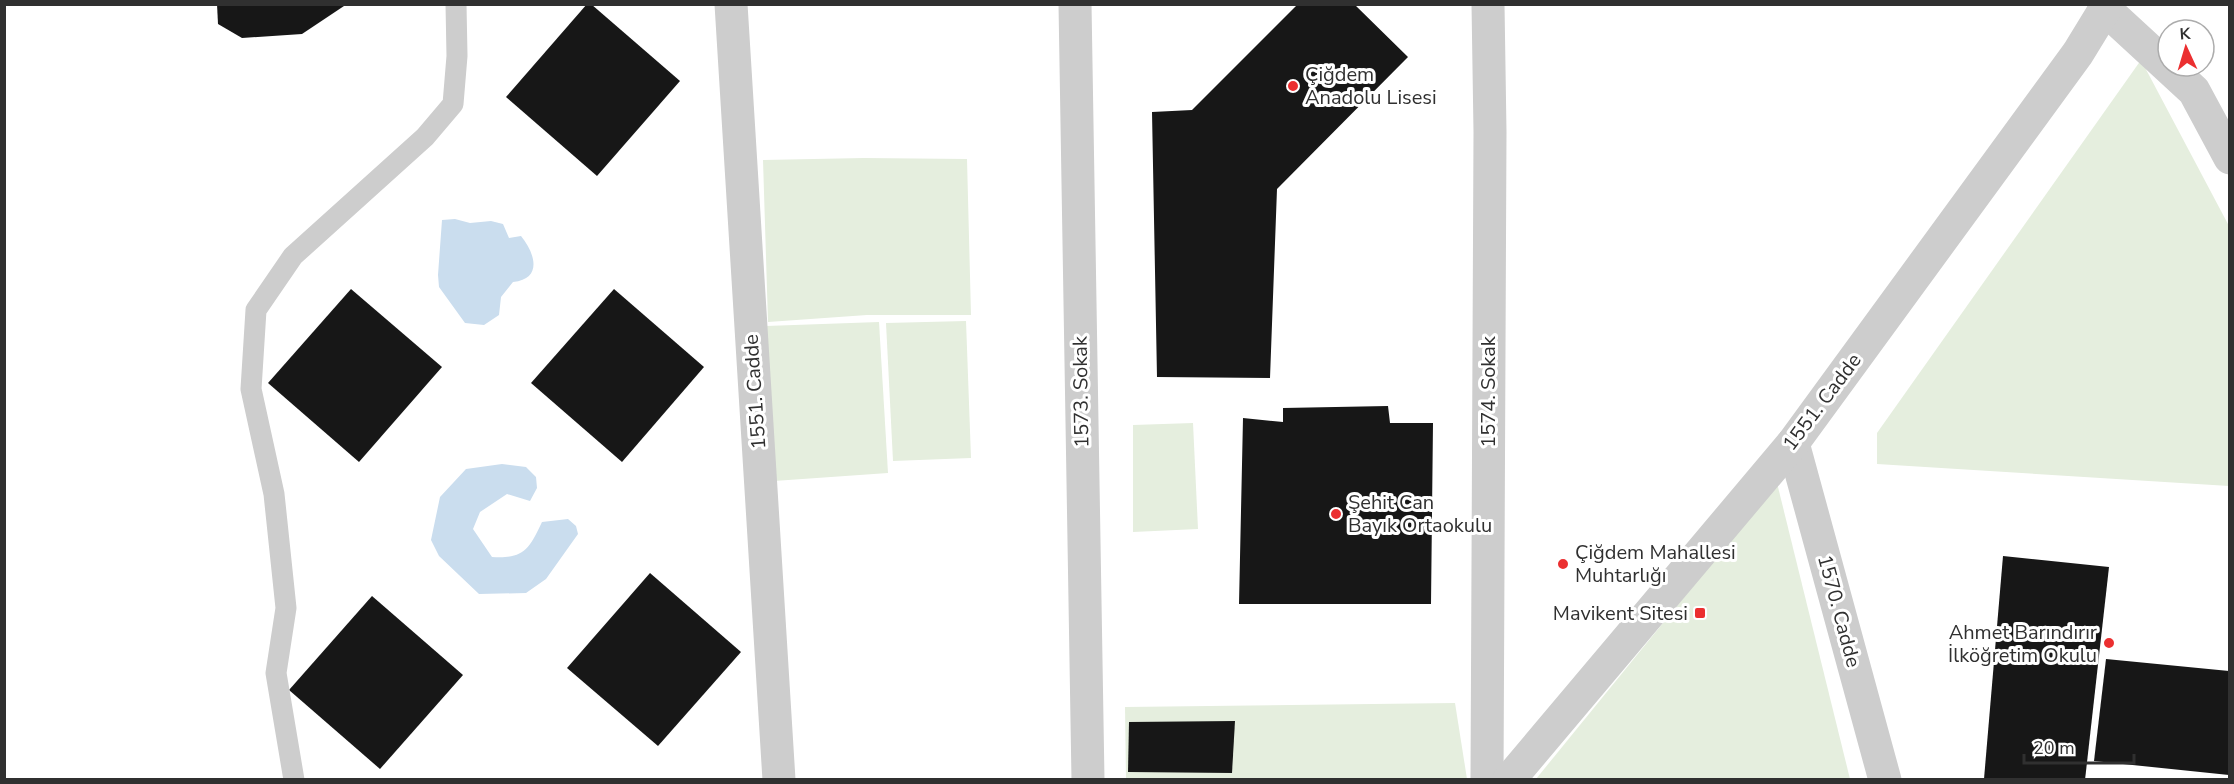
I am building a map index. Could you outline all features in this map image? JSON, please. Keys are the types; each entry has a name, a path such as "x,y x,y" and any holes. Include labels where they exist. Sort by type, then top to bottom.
{"street":[{"name":"1551. Cadde","path":"731,4 779,780"},
{"name":"1573. Sokak","path":"1075,4 1088,780"},
{"name":"1574. Sokak","path":"1487,780 1490,132 1488,4"},
{"name":"1551. Cadde","path":"1509,780 1793,443 2078,53 2106,6"},
{"path":"2106,6 2194,91 2229,158"},
{"name":"1570. Cadde","path":"1793,443 1885,780"}],"lane":[{"path":"294,780 276,673 286,608 274,494 251,389 256,310 293,256 425,137 453,104 457,56 456,4"}],"green space":[{"path":"2141,60 2229,226 2229,486 1877,464 1877,433"},
{"path":"967,159 971,315 867,315 768,322 763,160"},
{"path":"966,321 971,458 893,461 886,323"},
{"path":"879,322 888,473 774,481 766,326"},
{"path":"1193,423 1198,529 1133,532 1133,425"},
{"path":"1777,483 1850,779 1536,779"},
{"path":"1455,703 1467,779 1126,779 1125,707"}],"water":[{"path":"455,219 470,223 491,221 503,224 509,238 521,236 533,257 534,264 529,276 513,282 501,297 499,315 484,325 465,323 439,287 442,220"},
{"path":"502,464 526,467 536,477 537,488 530,501 507,494 480,512 473,529 492,557 511,556 524,551 533,540 542,522 568,519 576,526 578,534 546,579 526,593 479,594 439,556 431,540 440,497 466,469"}],"building":[{"path":"217,4 347,4 302,34 242,38 218,24"},
{"path":"587,4 591,4 680,81 597,176 506,97"},
{"name":"Çiğdem Anadolu Lisesi","path":"1298,4 1354,4 1408,57 1277,189 1270,378 1157,377 1152,112 1192,110"},
{"path":"351,289 442,367 359,462 268,383"},
{"path":"614,289 704,367 622,462 531,383"},
{"name":"Şehit Can Bayık Ortaokulu","path":"1388,406 1390,423 1433,423 1431,604 1239,604 1243,418 1283,422 1283,408"},
{"path":"2003,556 2109,567 2085,780 1984,779"},
{"path":"650,573 741,652 658,746 567,668"},
{"path":"372,596 463,675 380,769 289,690"},
{"path":"2106,659 2229,671 2229,775 2094,761"},
{"path":"1235,721 1232,773 1128,772 1129,722"}],"place":[{"name":"Çiğdem Anadolu Lisesi","path":"1293,86"},
{"name":"Şehit Can Bayık Ortaokulu","path":"1336,514"},
{"name":"Çiğdem Mahallesi Muhtarlığı","path":"1563,564"},
{"name":"Mavikent Sitesi","path":"1700,613"},
{"name":"Ahmet Barındırır İlköğretim Okulu","path":"2109,643"}]}
